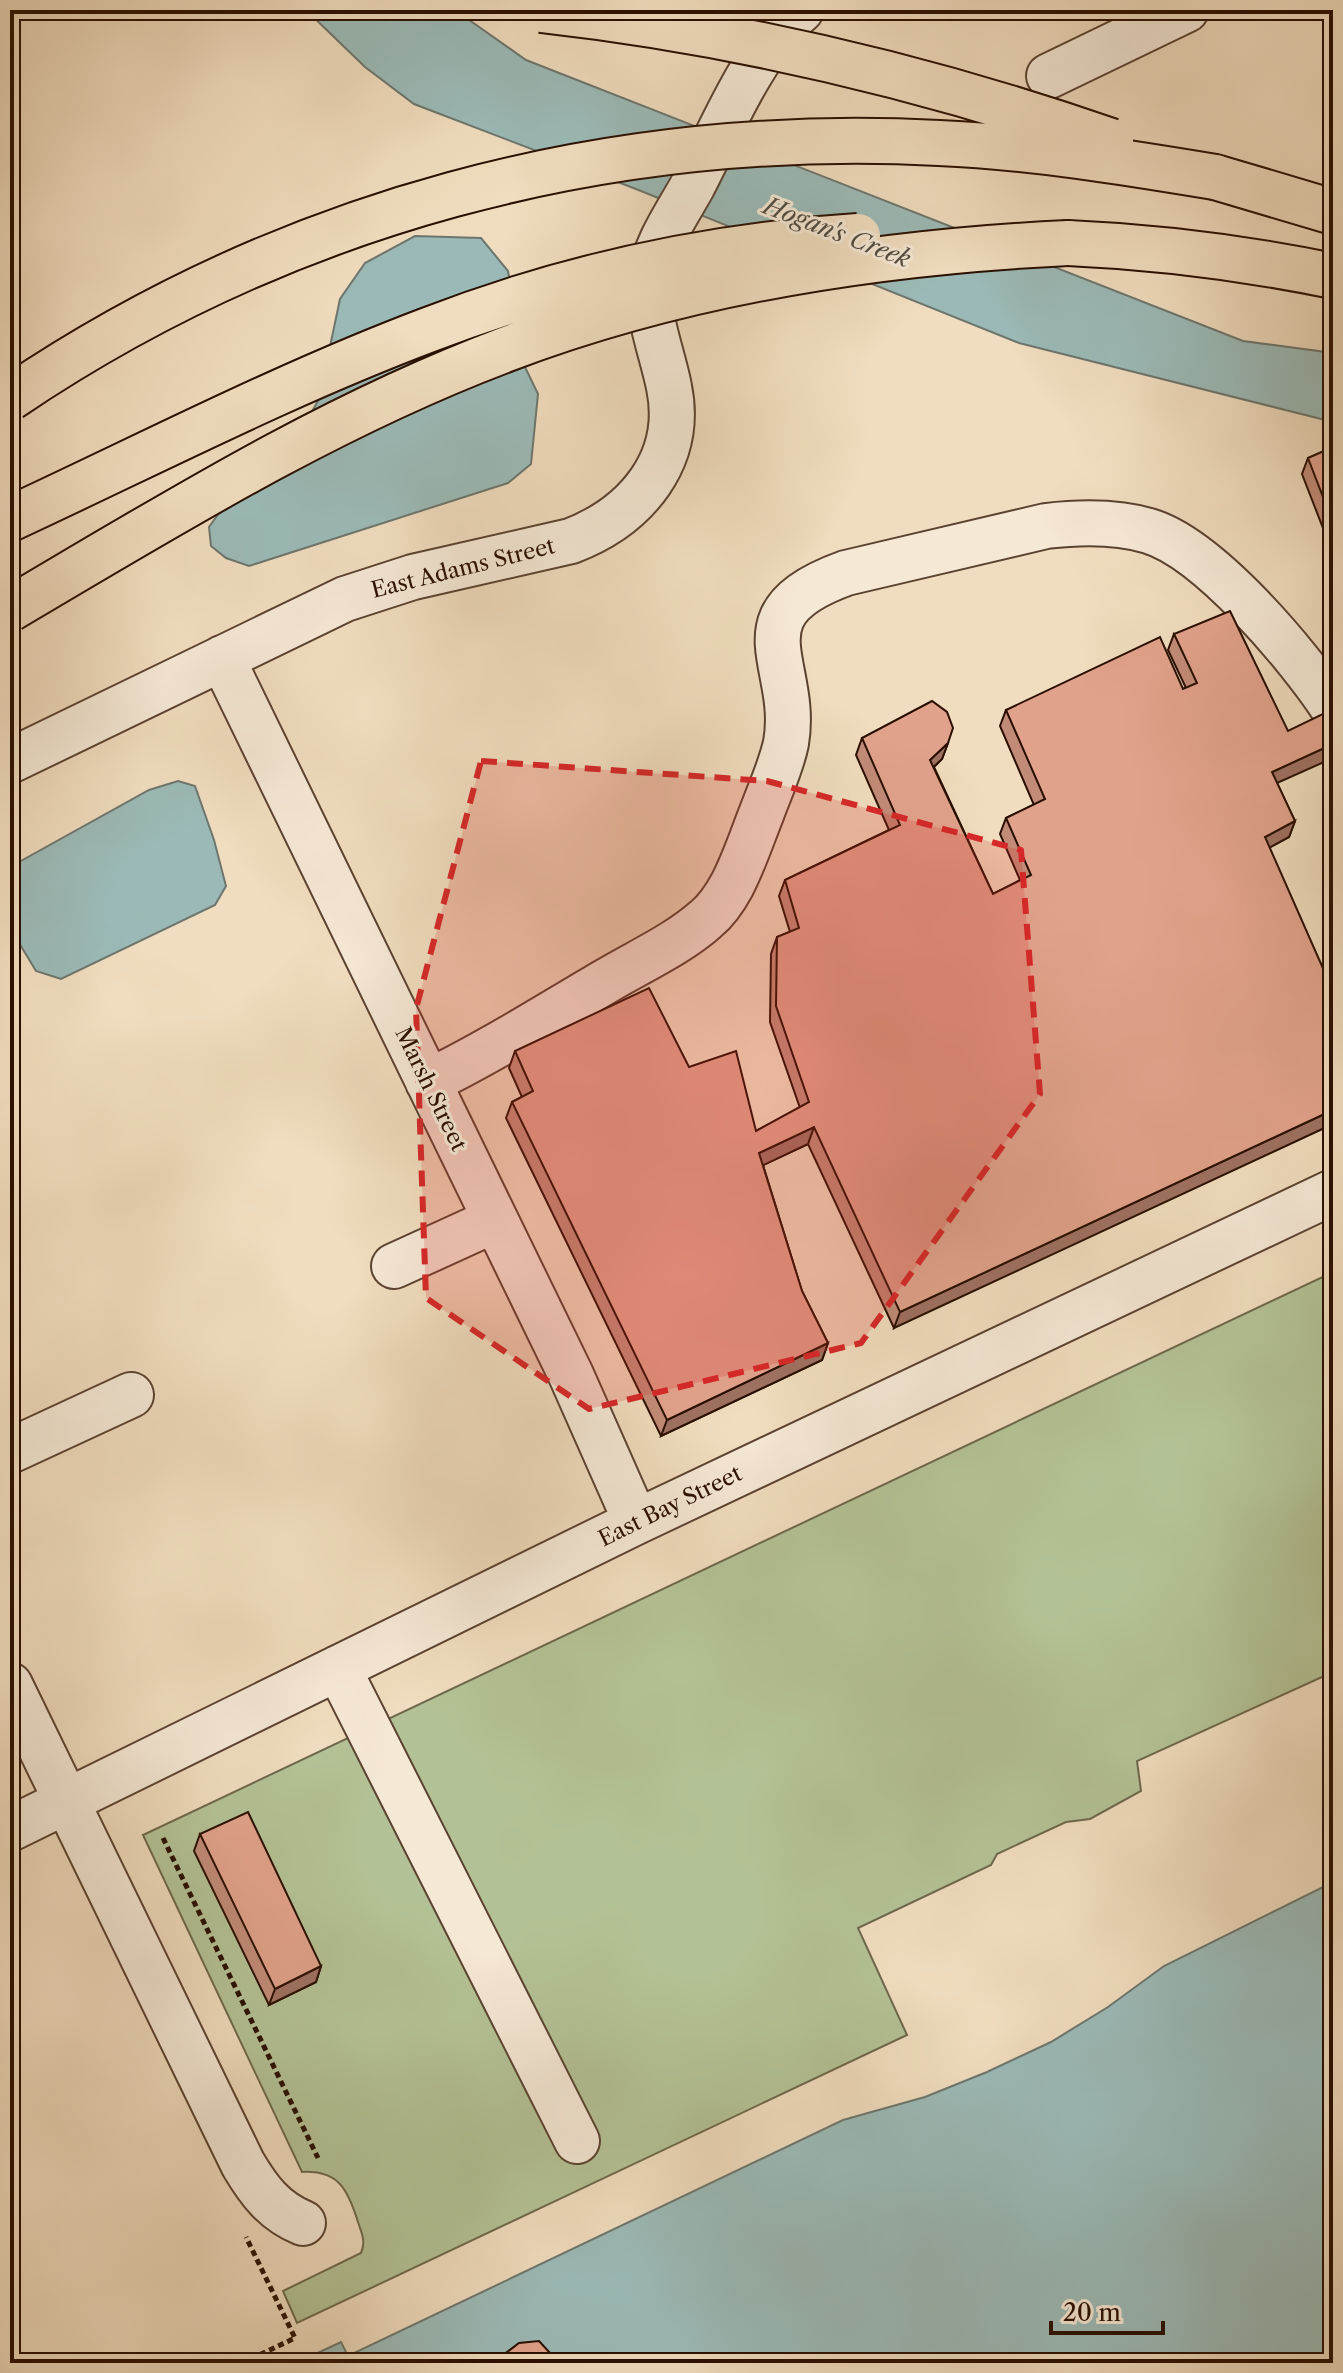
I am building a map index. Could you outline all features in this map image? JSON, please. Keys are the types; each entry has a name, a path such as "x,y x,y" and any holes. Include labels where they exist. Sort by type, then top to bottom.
{"main road":[{"path":"541,10 705,33 878,72 1034,115 1215,177 1333,212"},
{"path":"10,398 133,322 259,260 335,230 415,204 570,167 720,147 937,142 1055,153 1215,177"},
{"path":"10,519 361,357 487,309 576,282 703,254 819,238 938,235 1136,246 1205,254 1333,276"},
{"path":"10,609 200,497 319,433 431,380 552,333 672,298 774,276 895,257 1068,243"}],"street":[{"path":"727,10 787,24"},
{"path":"1049,76 1186,10"},
{"name":"East Adams Street","path":"10,761 345,599 413,577 571,541 608,524 629,508 646,489 657,470 671,422 669,386 651,311 649,291 654,263 729,116 787,24"},
{"path":"428,1082 486,1053 692,931 721,903 741,867 786,742 786,694 776,651 776,633 783,616 795,602 829,579 1046,526 1079,522 1122,525 1150,531 1198,557 1289,650 1333,708"},
{"name":"Marsh Street","path":"222,658 571,1375 636,1522"},
{"name":"East Bay Street","path":"10,1829 636,1522 1333,1192"},
{"path":"394,1266 495,1220"},
{"path":"10,1451 131,1395"},
{"path":"338,1668 577,2141"},
{"path":"10,1685 250,2176 272,2205 303,2223"}],"path":[{"path":"163,1838 318,2158"},
{"path":"242,2363 295,2338"}],"highlighted area":[{"path":"481,761 767,781 1021,850 1040,1094 861,1343 589,1409 426,1298 416,1009"}],"green space":[{"path":"1333,1272 1333,1672 1137,1761 1141,1791 1090,1819 1066,1822 997,1854 991,1865 858,1928 907,2035 297,2323 283,2291 361,2253 361,2230 350,2200 340,2184 325,2174 302,2172 143,1835"}],"water":[{"name":"Hogan's Creek","path":"306,10 455,10 526,60 1243,341 1333,353 1333,422 1019,343 636,189 414,104 365,67"},
{"path":"415,236 481,238 508,271 525,367 538,394 531,464 508,483 249,566 226,558 211,546 209,527 229,499 294,444 319,399 340,299 365,263"},
{"path":"178,781 195,786 214,840 226,886 215,905 61,979 36,971 10,928 10,867 149,790"},
{"path":"1333,1882 1333,2363 296,2363 341,2342 348,2356 843,2120 925,2097 987,2072 1051,2042 1108,2007 1164,1966"}],"building":[{"path":"1333,447 1333,523 1308,458"},
{"path":"1230,611 1288,731 1333,709 1333,744 1272,772 1295,821 1265,837 1333,991 1333,1110 900,1312 814,1127 759,1153 802,1291 828,1343 667,1420 512,1102 533,1091 515,1051 649,988 689,1067 736,1051 756,1131 809,1102 776,1006 777,937 799,928 785,880 900,825 862,738 932,701 947,712 953,728 948,743 930,760 993,894 1031,875 1006,818 1045,799 1006,710 1160,637 1183,689 1197,683 1174,634"},
{"path":"248,1812 321,1966 275,1989 200,1834"},
{"path":"539,2341 555,2363 499,2363 498,2359 519,2343"}]}
